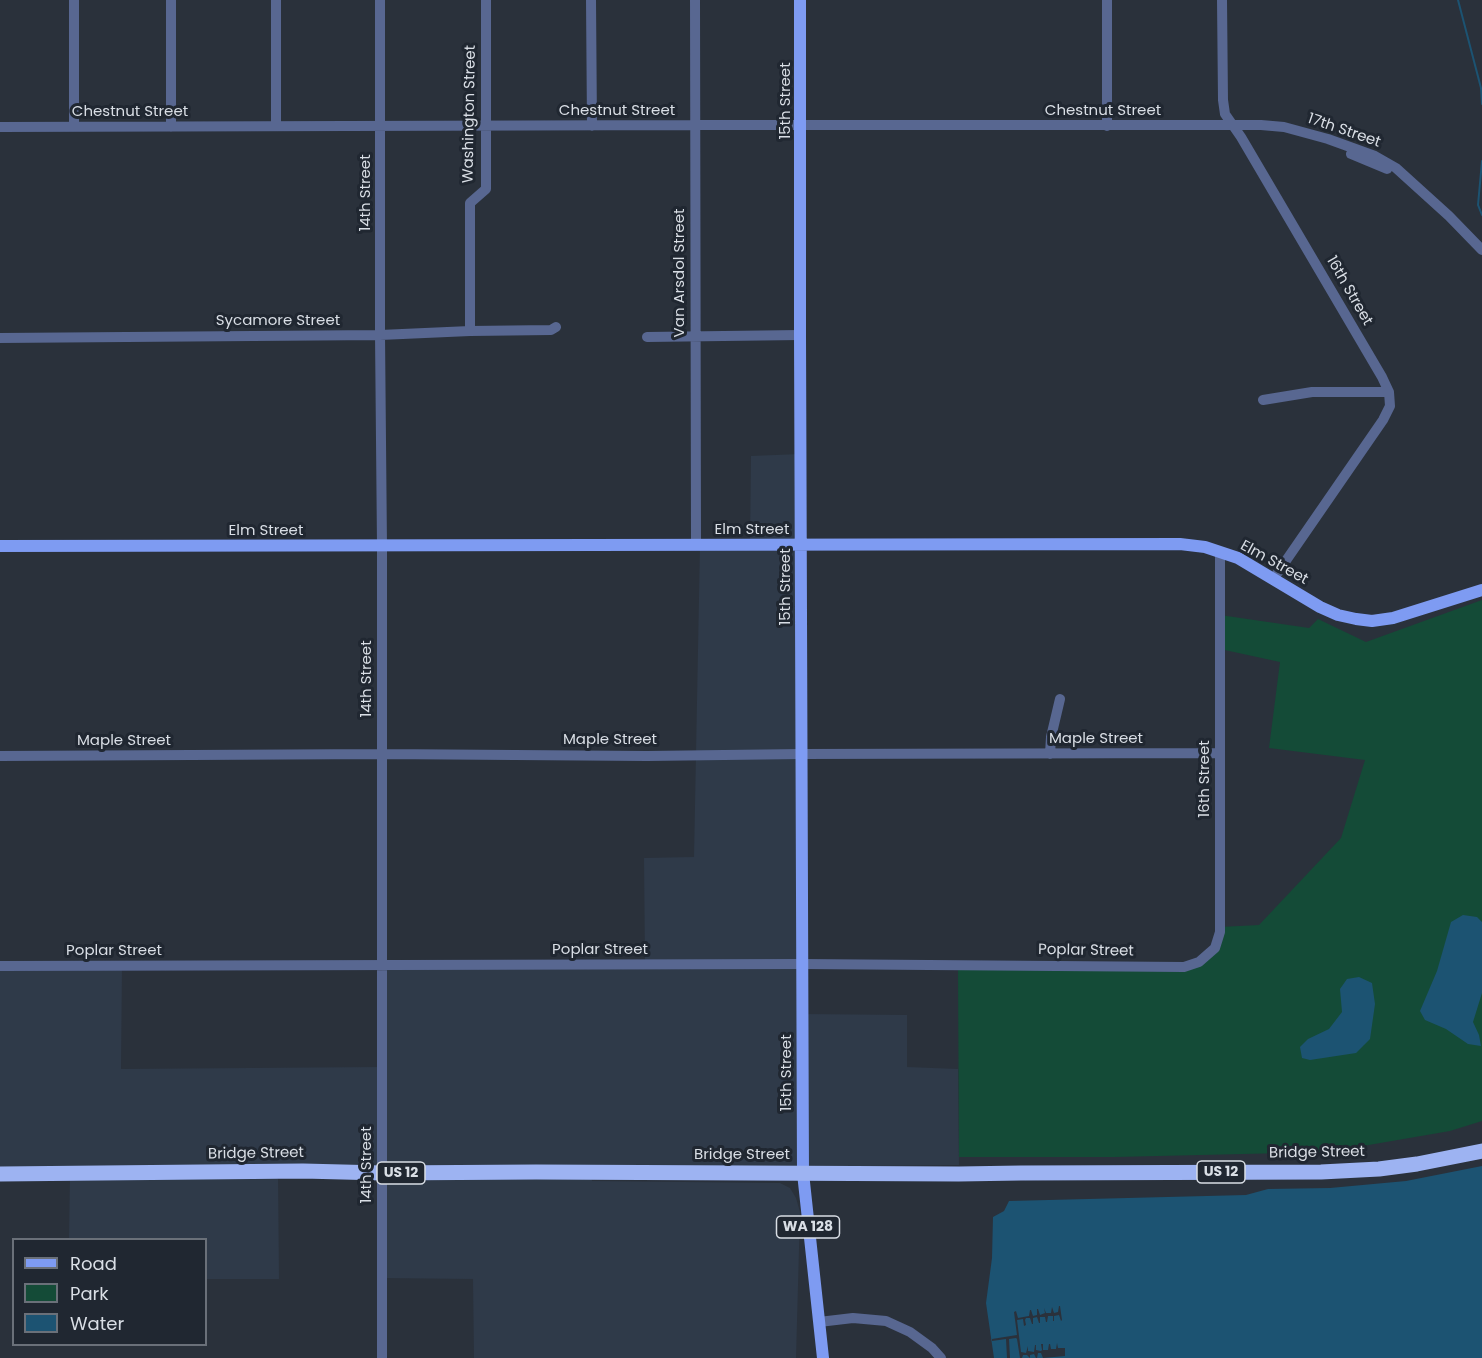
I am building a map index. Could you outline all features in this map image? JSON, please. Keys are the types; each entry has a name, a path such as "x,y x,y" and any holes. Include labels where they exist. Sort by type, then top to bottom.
{"highway":[{"name":"Bridge Street","path":"0,1174 1321,1172 1398,1167 1482,1150"}],"main road":[{"name":"15th Street","path":"800,0 803,1173"},
{"name":"Elm Street","path":"0,546 1180,544 1204,547 1238,558 1320,607 1338,615 1372,621 1393,618 1482,590"},
{"name":"WA 128","path":"803,1173 823,1358"}],"street":[{"path":"74,0 74,127"},
{"path":"171,0 171,127"},
{"path":"276,0 276,126"},
{"name":"14th Street","path":"380,0 382,1358"},
{"name":"Washington Street","path":"470,331 470,203 486,189 486,0"},
{"path":"591,0 592,126"},
{"name":"Van Arsdol Street","path":"695,0 696,545"},
{"path":"1107,0 1107,126"},
{"name":"16th Street","path":"1222,0 1225,114 1241,137 1389,392"},
{"name":"Chestnut Street","path":"0,127 1233,125"},
{"name":"17th Street","path":"1233,125 1284,127 1338,142 1375,156 1396,168 1449,216 1482,250"},
{"path":"1284,127 1391,171"},
{"name":"Sycamore Street","path":"0,338 380,335 551,330 556,327"},
{"path":"647,337 800,335"},
{"path":"1263,400 1312,392 1389,392 1390,406 1383,420 1274,578"},
{"name":"16th Street","path":"1199,962 1215,948 1220,933 1220,552"},
{"path":"1050,754 1051,737 1060,699"},
{"name":"Maple Street","path":"0,756 1220,753"},
{"name":"Poplar Street","path":"0,966 801,964 1185,967 1199,962"},
{"path":"819,1322 854,1318 885,1322 910,1332 932,1348 941,1358"}],"shaded area":[{"path":"800,454 802,1014 907,1015 907,1067 958,1069 959,1165 777,1167 591,1165 592,1181 780,1183 790,1188 800,1212 796,1358 474,1358 473,1279 382,1278 382,1174 278,1172 279,1279 207,1279 207,1238 69,1238 70,1174 0,1174 0,966 122,966 121,1069 381,1067 382,965 645,965 644,858 694,857 700,545 750,545 751,456"}],"green space":[{"path":"1482,600 1482,1121 1450,1131 1328,1152 1115,1157 959,1157 958,965 1184,967 1215,948 1220,927 1259,925 1341,838 1365,760 1269,748 1280,662 1220,649 1220,615 1309,628 1318,619 1366,642"}],"water":[{"path":"1463,915 1477,917 1482,922 1482,993 1473,1022 1481,1046 1468,1044 1446,1029 1425,1020 1420,1011 1437,971 1451,922"},
{"path":"1359,977 1372,983 1375,1004 1370,1039 1356,1053 1310,1060 1302,1058 1300,1047 1308,1039 1329,1029 1342,1012 1340,989 1347,979"},
{"path":"1482,1166 1482,1358 994,1358 986,1303 992,1258 993,1217 1004,1211 1009,1201 1246,1195 1268,1189 1330,1188 1406,1181"}],"pier":[{"path":"1059,1306 1061,1321 1059,1315 1054,1316 1054,1321 1053,1316 1048,1316 1047,1322 1045,1317 1040,1317 1040,1323 1037,1317 1033,1318 1033,1324 1030,1318 1026,1318 1024,1326 1023,1319 1017,1320 1021,1352 1026,1353 1028,1346 1028,1351 1034,1352 1035,1345 1036,1350 1041,1351 1041,1344 1043,1344 1043,1350 1048,1350 1049,1344 1051,1349 1056,1349 1057,1343 1058,1348 1065,1348 1065,1356 1043,1358 1041,1353 1038,1353 1037,1358 1034,1354 1030,1355 1030,1358 1023,1355 1020,1358 1016,1338 1009,1339 1010,1358 1007,1358 1006,1339 992,1341 992,1339 1017,1335 1014,1312 1016,1311 1018,1318 1029,1316 1031,1310 1033,1316 1037,1315 1037,1309 1040,1315 1045,1313 1044,1308 1046,1313 1051,1313 1052,1307 1054,1313 1058,1312"}],"waterway":[{"path":"1458,0 1481,88 1482,104"},
{"path":"1482,161 1478,205 1482,215"}]}
